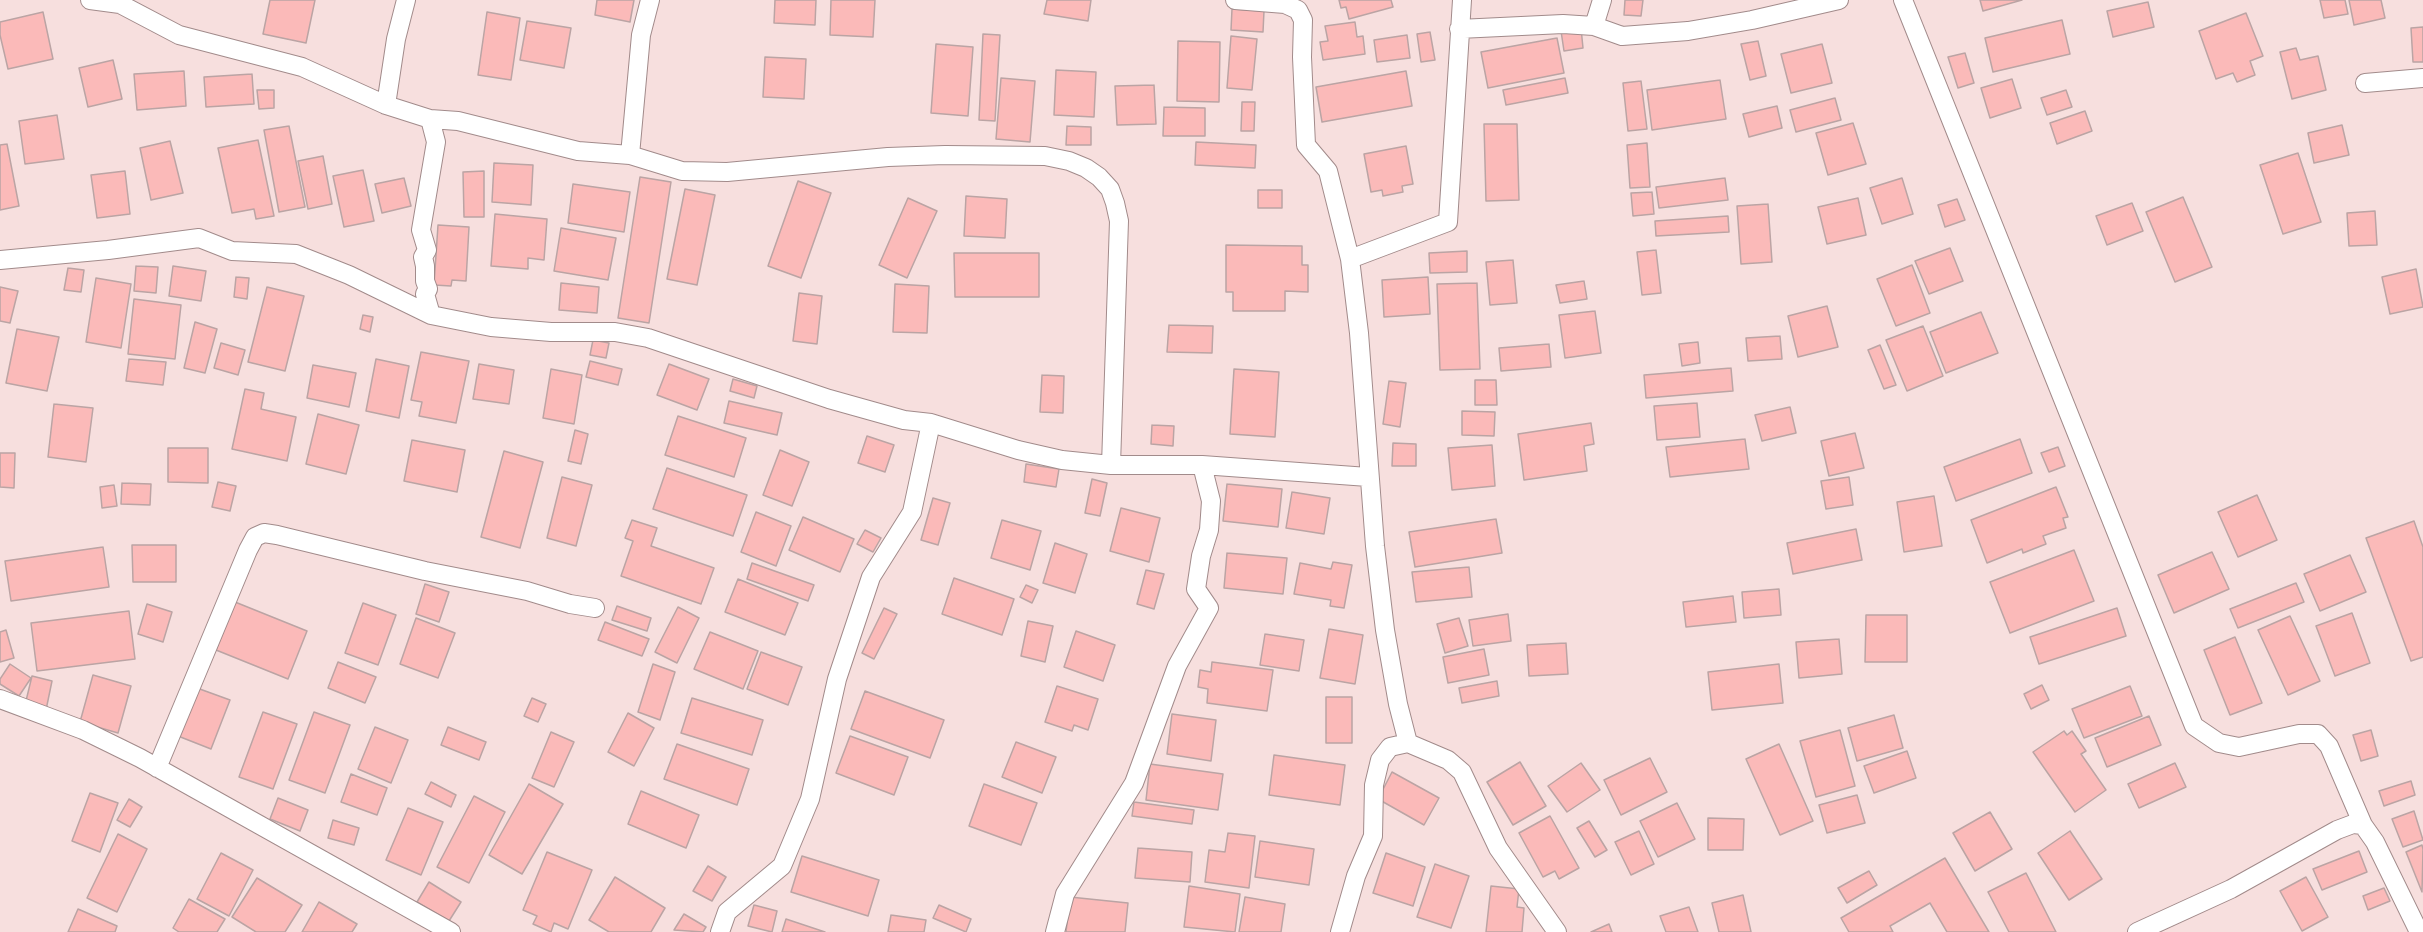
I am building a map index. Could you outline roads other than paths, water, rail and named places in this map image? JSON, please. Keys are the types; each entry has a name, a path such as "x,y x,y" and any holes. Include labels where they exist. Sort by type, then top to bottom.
{"street":[{"path":"90,0 121,2 179,35 302,67 386,105 430,119 458,121 578,151 630,155 682,171 706,173 888,156 945,155 1045,156 1069,161 1086,168 1110,189 1119,221 1111,465"},
{"path":"386,105 396,39 406,0"},
{"path":"630,155 641,35 650,0"},
{"path":"1234,0 1285,4 1298,10 1303,20 1302,57 1306,145 1328,171 1350,259 1359,333 1368,477 1385,630 1398,704 1408,743"},
{"path":"1350,259 1448,222 1462,0"},
{"path":"1594,26 1602,0"},
{"path":"1459,29 1540,24 1594,26 1622,36 1688,31 1752,20 1839,0"},
{"path":"1903,0 2194,726 2219,743 2239,747 2299,734 2318,734 2329,746 2363,825 2375,842 2419,932"},
{"path":"2365,83 2423,78"},
{"path":"430,119 436,142 422,230 427,250 423,256 428,289 425,294 431,315"},
{"path":"0,260 199,238 232,251 296,254 349,274 431,315 490,327 551,332 615,332 648,338 829,399 904,420 931,423 1018,450 1062,460 1111,465 1202,465 1368,477"},
{"path":"720,932 728,912 782,866 810,799 837,679 871,577 912,512 931,423"},
{"path":"1054,932 1065,894 1134,783 1177,666 1209,608 1196,589 1201,556 1209,530 1211,501 1202,465"},
{"path":"158,768 248,550 255,537 264,533 277,534 425,571 527,591 570,604 595,608"},
{"path":"0,699 83,730 158,768 451,932"},
{"path":"1340,932 1356,876 1373,836 1374,785 1380,760 1390,747 1408,743 1448,760 1462,772 1498,848 1557,932"},
{"path":"2137,932 2231,889 2337,830 2353,824 2363,825"}]}
